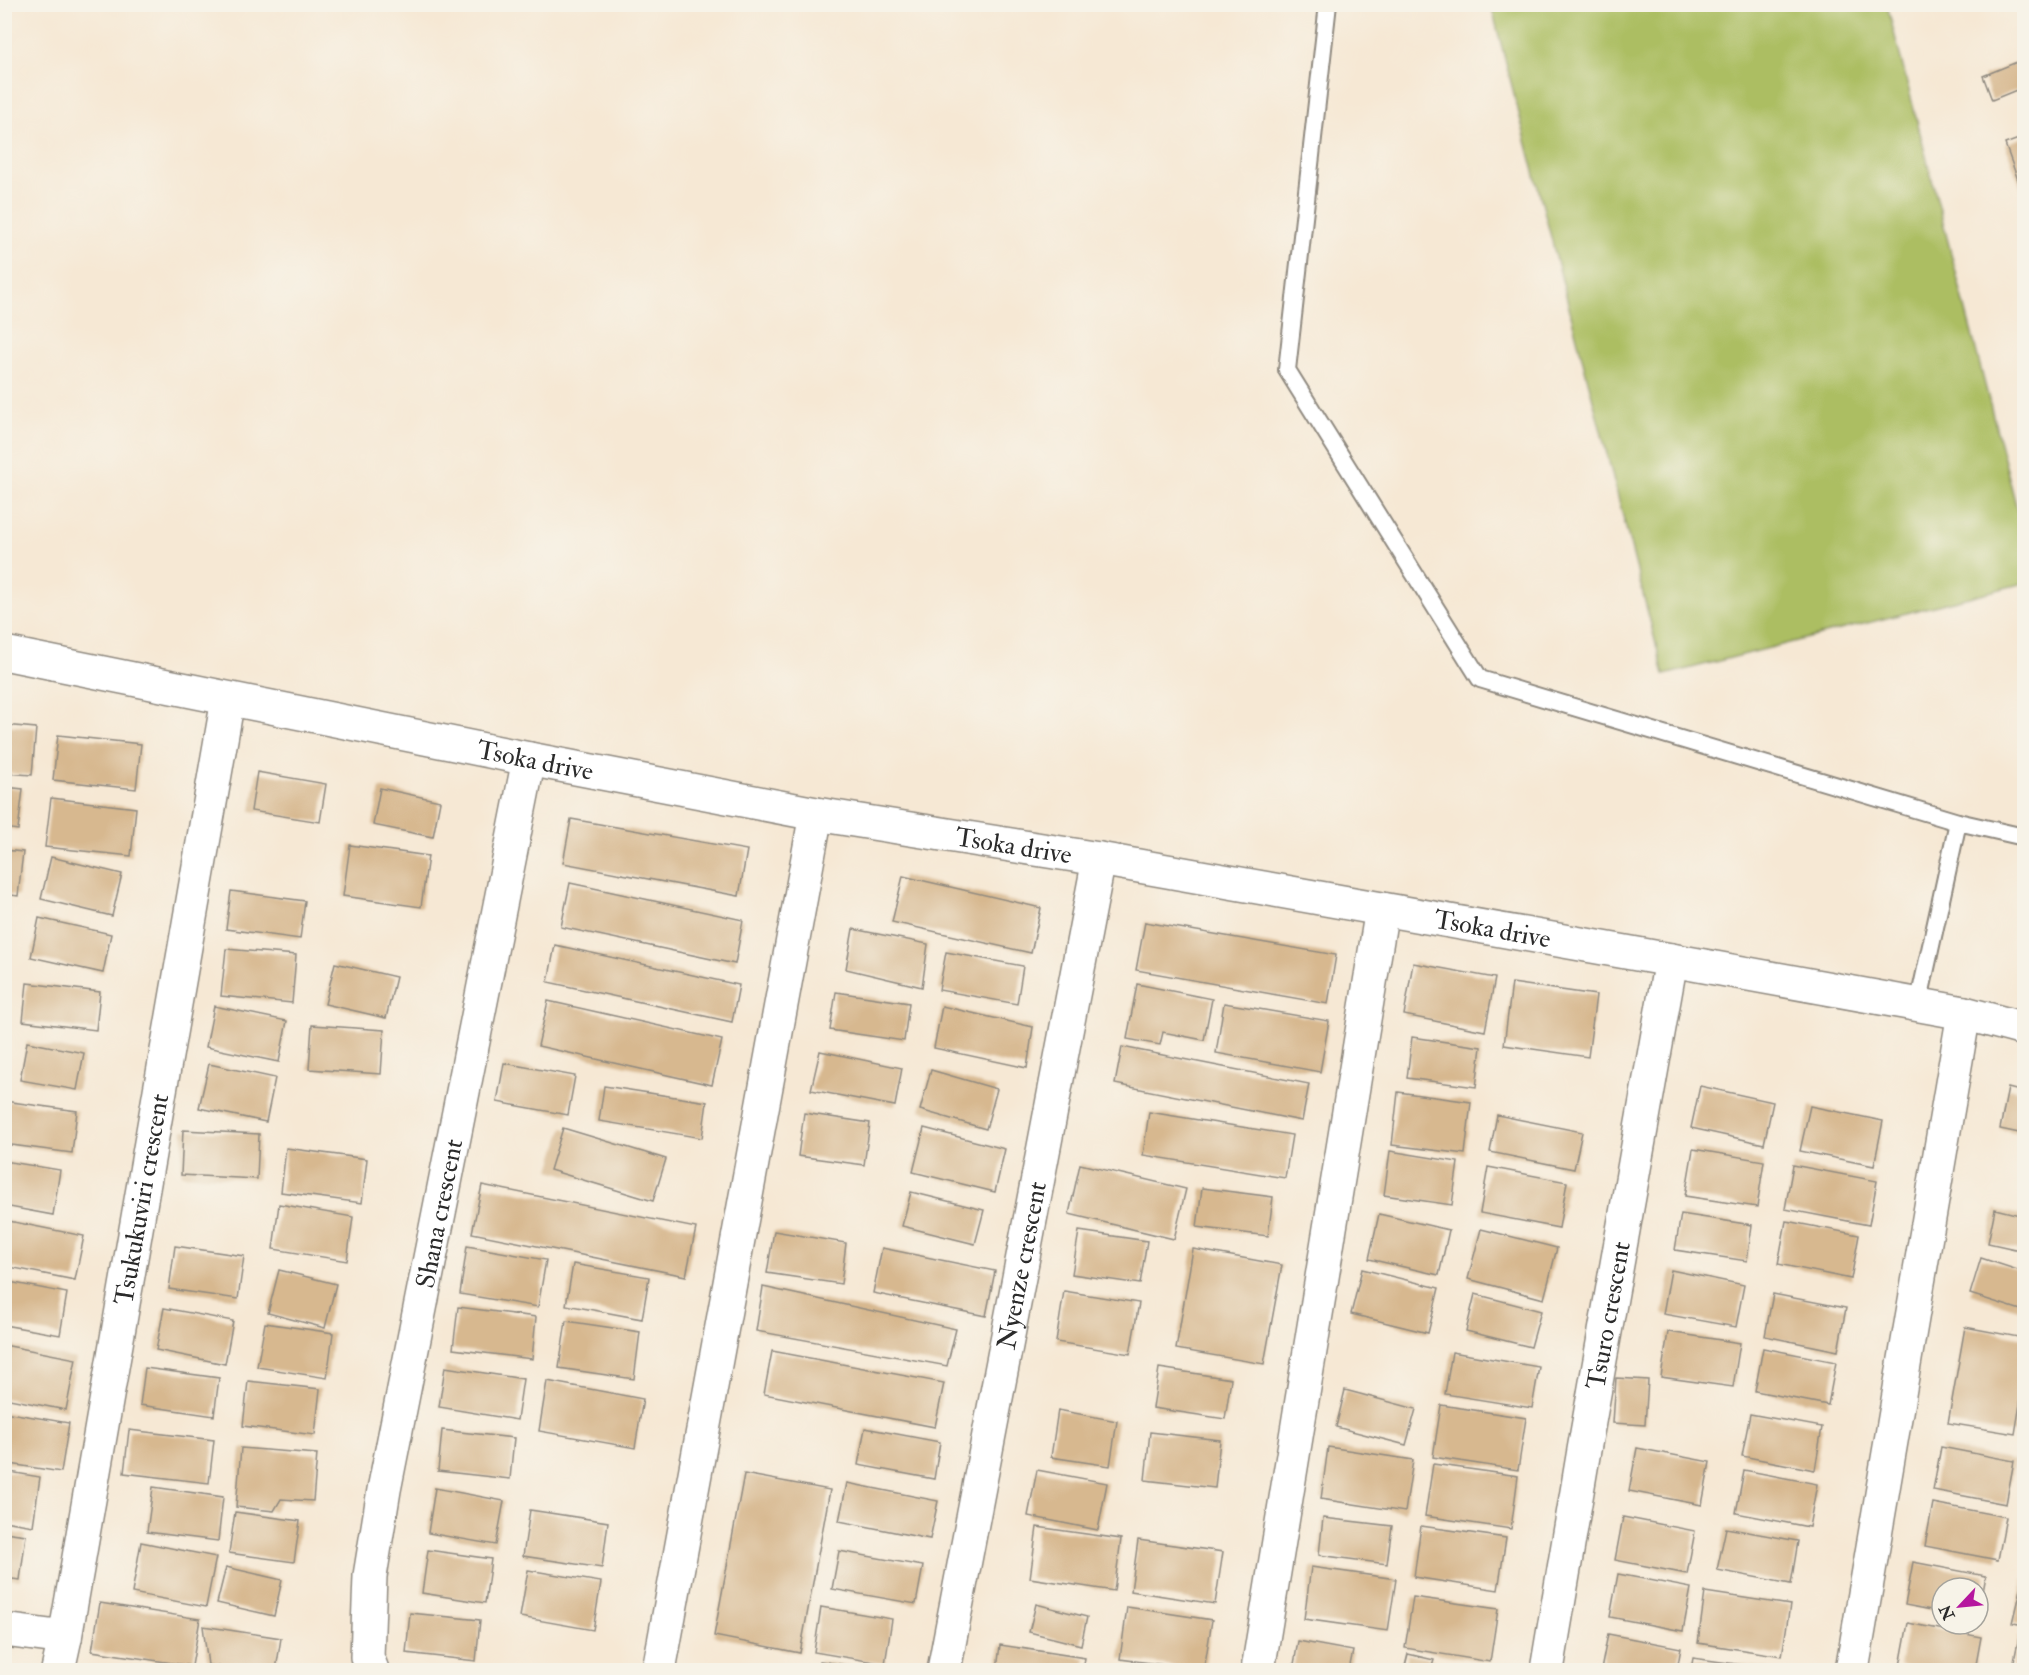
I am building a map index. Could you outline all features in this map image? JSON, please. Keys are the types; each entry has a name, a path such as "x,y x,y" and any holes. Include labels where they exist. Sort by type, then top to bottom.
{"street":[{"name":"Tsoka drive","path":"4,653 529,759 816,814 1099,859 1671,960 1964,1013 2025,1029"},
{"name":"Tsukukuviri crescent","path":"58,1671 228,699"},
{"name":"Shana crescent","path":"372,1671 367,1657 370,1576 384,1490 529,759"},
{"path":"659,1671 816,814"},
{"name":"Nyenze crescent","path":"944,1671 1099,859"},
{"path":"1258,1671 1382,909"},
{"name":"Tsuro crescent","path":"1547,1671 1671,960"},
{"path":"1852,1671 1964,1013"},
{"path":"4,1630 65,1638"}],"lane":[{"path":"1328,4 1287,370 1480,679 1958,822 2025,837"},
{"path":"1918,1005 1958,822"}],"green space":[{"path":"1491,5 1887,5 2024,536 2024,583 1664,675"}],"building":[{"path":"2024,59 2024,87 1992,100 1983,76"},
{"path":"2024,137 2024,193 2023,194 2005,144"},
{"path":"4,725 36,728 32,775 4,773"},
{"path":"58,735 141,744 136,789 53,780"},
{"path":"257,772 326,784 320,822 251,811"},
{"path":"5,787 23,789 18,830 5,828"},
{"path":"380,788 440,801 433,837 373,825"},
{"path":"51,798 136,808 131,856 45,847"},
{"path":"571,819 747,850 739,896 563,863"},
{"path":"350,845 428,856 421,907 343,896"},
{"path":"4,850 23,852 18,896 4,894"},
{"path":"51,857 122,874 112,916 41,899"},
{"path":"903,876 1041,908 1031,953 892,922"},
{"path":"570,883 743,920 735,964 561,927"},
{"path":"231,891 305,901 300,939 226,929"},
{"path":"39,918 111,934 103,973 31,957"},
{"path":"1145,922 1336,955 1328,1004 1136,970"},
{"path":"853,929 928,944 922,987 846,969"},
{"path":"555,945 739,985 732,1022 548,982"},
{"path":"226,949 296,955 292,1003 221,996"},
{"path":"946,952 1023,966 1017,1004 939,990"},
{"path":"335,963 396,977 386,1018 325,1004"},
{"path":"1413,963 1495,978 1485,1031 1404,1015"},
{"path":"27,983 100,992 96,1030 23,1021"},
{"path":"1512,983 1596,995 1588,1057 1504,1045"},
{"path":"1137,984 1212,999 1204,1040 1163,1032 1160,1045 1127,1039"},
{"path":"836,992 909,1003 904,1041 830,1030"},
{"path":"548,1001 722,1040 712,1085 538,1046"},
{"path":"1224,1003 1329,1021 1320,1072 1216,1053"},
{"path":"214,1006 287,1021 279,1062 206,1047"},
{"path":"942,1006 1033,1027 1027,1068 934,1048"},
{"path":"312,1025 384,1030 381,1074 309,1069"},
{"path":"1412,1037 1481,1047 1476,1087 1407,1078"},
{"path":"27,1042 84,1053 77,1090 20,1080"},
{"path":"1122,1047 1309,1084 1302,1121 1115,1084"},
{"path":"820,1051 902,1068 895,1106 811,1090"},
{"path":"504,1063 575,1076 568,1115 497,1102"},
{"path":"209,1064 275,1078 266,1122 199,1108"},
{"path":"931,1070 997,1089 986,1129 920,1110"},
{"path":"604,1086 707,1102 702,1138 599,1121"},
{"path":"1700,1086 1773,1102 1764,1144 1691,1128"},
{"path":"2008,1088 2024,1092 2024,1134 2000,1129"},
{"path":"1398,1092 1471,1102 1465,1154 1392,1145"},
{"path":"4,1101 77,1111 72,1153 4,1144"},
{"path":"1810,1106 1883,1121 1874,1166 1800,1151"},
{"path":"1149,1112 1292,1135 1285,1178 1143,1155"},
{"path":"804,1113 870,1123 864,1165 798,1156"},
{"path":"1497,1115 1582,1132 1574,1169 1490,1152"},
{"path":"563,1128 666,1159 653,1201 550,1170"},
{"path":"924,1128 1005,1149 995,1192 913,1172"},
{"path":"183,1130 259,1134 257,1179 181,1175"},
{"path":"286,1148 367,1159 362,1203 281,1192"},
{"path":"1693,1149 1764,1161 1757,1207 1685,1196"},
{"path":"1390,1151 1458,1162 1452,1205 1384,1195"},
{"path":"4,1161 60,1170 53,1215 4,1206"},
{"path":"1080,1164 1186,1189 1174,1239 1069,1214"},
{"path":"1793,1165 1877,1181 1869,1225 1785,1209"},
{"path":"1488,1167 1567,1182 1559,1228 1480,1213"},
{"path":"482,1185 696,1228 686,1276 472,1233"},
{"path":"1202,1188 1273,1197 1268,1236 1197,1227"},
{"path":"911,1192 984,1210 975,1244 902,1226"},
{"path":"279,1204 353,1217 347,1261 273,1249"},
{"path":"1995,1209 2024,1216 2024,1251 1988,1243"},
{"path":"1379,1214 1449,1230 1439,1275 1369,1259"},
{"path":"1681,1214 1752,1225 1747,1261 1675,1250"},
{"path":"4,1220 84,1236 75,1280 4,1266"},
{"path":"1786,1221 1859,1235 1851,1279 1778,1264"},
{"path":"1481,1229 1557,1248 1544,1299 1468,1279"},
{"path":"774,1231 846,1243 841,1284 767,1273"},
{"path":"1079,1231 1147,1241 1140,1284 1072,1274"},
{"path":"175,1246 244,1256 238,1299 169,1289"},
{"path":"467,1246 546,1260 538,1307 460,1294"},
{"path":"882,1248 995,1271 986,1316 873,1293"},
{"path":"1193,1249 1282,1265 1264,1364 1176,1349"},
{"path":"1981,1258 2024,1272 2024,1311 1970,1294"},
{"path":"573,1264 649,1277 642,1319 566,1305"},
{"path":"1362,1269 1439,1288 1428,1333 1351,1314"},
{"path":"279,1270 336,1284 325,1328 268,1313"},
{"path":"1671,1270 1744,1285 1736,1327 1663,1314"},
{"path":"4,1281 67,1293 60,1335 4,1325"},
{"path":"763,1287 956,1329 947,1366 756,1331"},
{"path":"1064,1291 1139,1303 1130,1354 1056,1342"},
{"path":"1475,1294 1541,1311 1531,1347 1466,1331"},
{"path":"1773,1294 1846,1308 1838,1351 1765,1336"},
{"path":"458,1307 536,1317 532,1359 453,1349"},
{"path":"164,1308 233,1321 225,1364 156,1350"},
{"path":"566,1321 640,1332 634,1379 559,1368"},
{"path":"265,1323 333,1333 327,1378 257,1367"},
{"path":"1965,1327 2024,1338 2024,1380 2015,1434 1948,1423"},
{"path":"1668,1332 1740,1343 1733,1387 1661,1377"},
{"path":"4,1345 76,1359 66,1410 4,1398"},
{"path":"1763,1348 1836,1362 1828,1405 1755,1391"},
{"path":"772,1351 944,1383 935,1427 764,1394"},
{"path":"1452,1352 1539,1367 1532,1408 1445,1394"},
{"path":"445,1367 523,1379 517,1420 439,1407"},
{"path":"145,1368 219,1378 214,1416 140,1405"},
{"path":"1159,1368 1231,1379 1225,1419 1153,1408"},
{"path":"1616,1378 1648,1380 1645,1425 1613,1423"},
{"path":"248,1381 320,1389 315,1435 243,1426"},
{"path":"547,1381 643,1399 635,1448 539,1431"},
{"path":"1345,1390 1416,1409 1406,1445 1336,1427"},
{"path":"1441,1405 1526,1418 1518,1470 1433,1457"},
{"path":"1058,1410 1117,1421 1110,1466 1051,1457"},
{"path":"4,1412 69,1423 61,1472 4,1463"},
{"path":"1750,1414 1822,1427 1815,1470 1742,1456"},
{"path":"865,1428 940,1442 934,1479 858,1465"},
{"path":"129,1430 214,1440 209,1483 124,1473"},
{"path":"442,1430 514,1438 510,1479 438,1471"},
{"path":"1150,1432 1220,1440 1215,1488 1145,1480"},
{"path":"1328,1447 1413,1460 1405,1512 1321,1499"},
{"path":"1941,1447 2014,1461 2006,1504 1933,1490"},
{"path":"241,1448 317,1454 313,1501 281,1499 274,1511 236,1507"},
{"path":"1637,1448 1710,1462 1702,1505 1629,1491"},
{"path":"1433,1464 1518,1476 1511,1529 1425,1516"},
{"path":"1037,1470 1107,1483 1098,1530 1028,1516"},
{"path":"1744,1470 1817,1484 1809,1527 1736,1513"},
{"path":"4,1471 40,1477 33,1526 4,1521"},
{"path":"744,1474 830,1490 800,1653 714,1636"},
{"path":"847,1483 938,1501 930,1539 839,1521"},
{"path":"153,1487 223,1497 218,1541 147,1532"},
{"path":"435,1488 504,1501 496,1545 428,1533"},
{"path":"1933,1503 2006,1517 1998,1560 1925,1546"},
{"path":"530,1510 608,1522 602,1568 523,1556"},
{"path":"235,1512 300,1521 294,1562 229,1553"},
{"path":"1623,1517 1695,1531 1687,1574 1615,1560"},
{"path":"1323,1518 1392,1526 1387,1564 1319,1555"},
{"path":"1421,1526 1506,1538 1498,1590 1414,1577"},
{"path":"1037,1527 1121,1539 1114,1591 1030,1578"},
{"path":"1726,1528 1798,1541 1791,1584 1717,1570"},
{"path":"4,1532 26,1535 20,1580 4,1578"},
{"path":"1138,1540 1223,1552 1215,1604 1131,1591"},
{"path":"141,1542 216,1557 206,1607 132,1593"},
{"path":"428,1550 491,1559 485,1603 422,1593"},
{"path":"839,1551 923,1566 916,1604 832,1589"},
{"path":"1913,1562 1986,1576 1930,1576 1930,1610 1905,1605"},
{"path":"226,1567 282,1580 274,1616 217,1603"},
{"path":"1311,1567 1396,1579 1388,1631 1304,1619"},
{"path":"528,1570 601,1582 593,1630 520,1617"},
{"path":"1618,1574 1691,1588 1683,1631 1610,1617"},
{"path":"2024,1577 2024,1625 2013,1623"},
{"path":"1705,1592 1790,1605 1782,1656 1698,1643"},
{"path":"1413,1597 1498,1609 1490,1662 1405,1648"},
{"path":"100,1603 200,1619 192,1666 92,1651"},
{"path":"1036,1604 1087,1617 1081,1645 1029,1632"},
{"path":"821,1607 892,1619 885,1664 814,1652"},
{"path":"1127,1607 1212,1620 1204,1670 1120,1659"},
{"path":"410,1613 480,1620 476,1661 406,1653"},
{"path":"1908,1623 1930,1627 1930,1636 1981,1637 1975,1670 1922,1670 1900,1666"},
{"path":"203,1626 281,1638 276,1670 243,1670 208,1665"},
{"path":"1608,1634 1681,1648 1677,1670 1601,1670"},
{"path":"2019,1637 2024,1638 2024,1670 2012,1670"},
{"path":"1298,1641 1353,1651 1349,1670 1293,1670"},
{"path":"1000,1645 1085,1658 1083,1670 997,1670"},
{"path":"1408,1654 1434,1660 1431,1670 1404,1670"},
{"path":"1693,1658 1770,1669 1770,1670 1691,1670"},
{"path":"820,1661 870,1669 870,1670 818,1670"}]}
